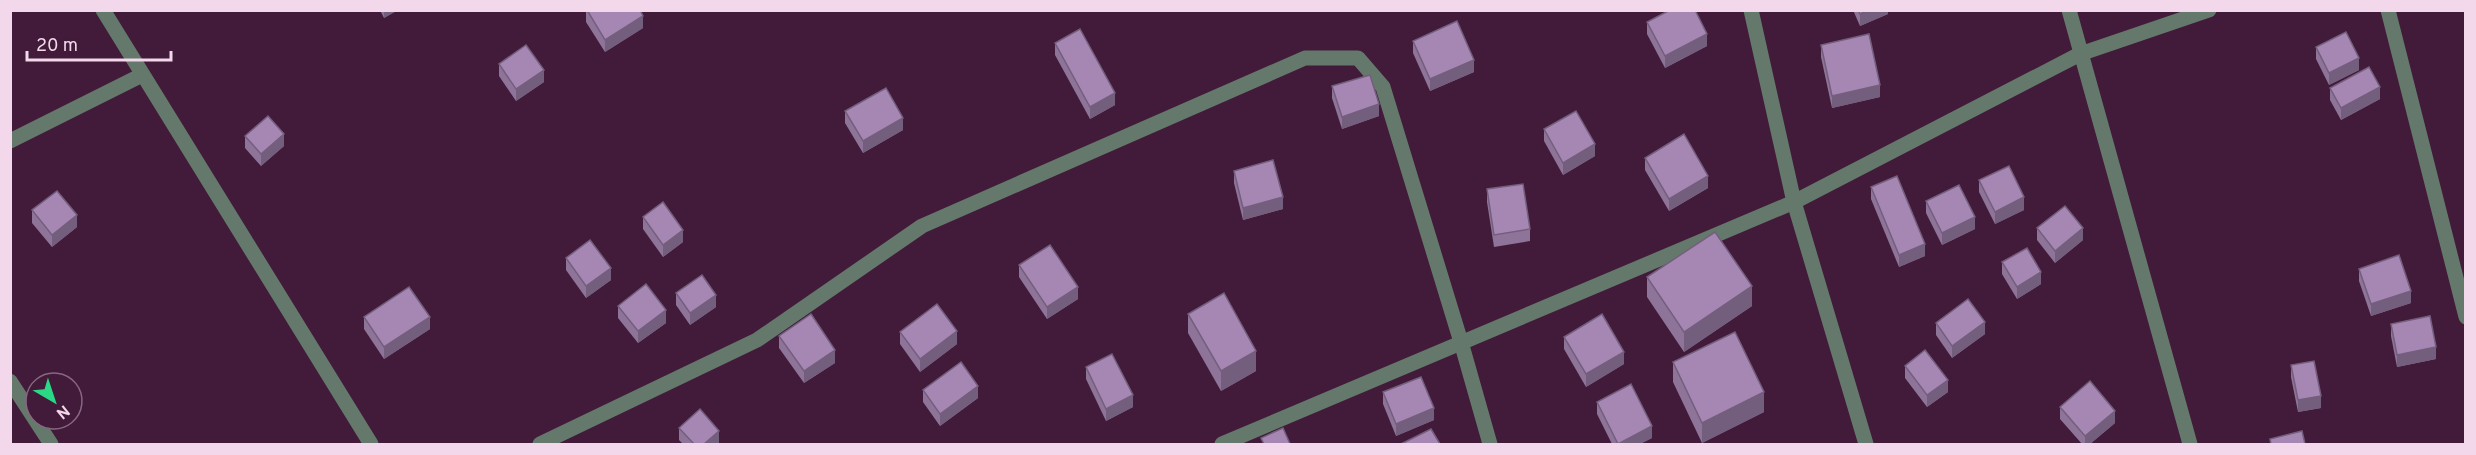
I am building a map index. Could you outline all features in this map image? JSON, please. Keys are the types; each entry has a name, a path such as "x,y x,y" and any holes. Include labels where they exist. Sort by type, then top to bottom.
{"street":[{"path":"102,10 371,444"},
{"path":"1751,10 1794,202 1866,444"},
{"path":"2069,10 2190,444"},
{"path":"1222,444 1794,202 2080,54 2209,10"},
{"path":"2388,10 2466,317"},
{"path":"540,444 757,340 922,225 1305,58 1358,58 1383,87 1490,444"},
{"path":"10,141 142,75"},
{"path":"10,381 51,444"}],"building":[{"path":"587,10 640,10 643,16 605,40"},
{"path":"1670,10 1695,10 1707,34 1665,56 1647,22"},
{"path":"1457,21 1474,60 1430,79 1413,41"},
{"path":"1080,29 1115,93 1090,107 1055,43"},
{"path":"2346,32 2359,58 2329,73 2316,47"},
{"path":"1869,34 1880,85 1832,96 1821,45"},
{"path":"526,45 544,70 516,89 499,64"},
{"path":"2369,67 2380,87 2341,108 2330,88"},
{"path":"1370,75 1379,104 1342,117 1332,86"},
{"path":"886,88 903,118 863,141 845,111"},
{"path":"1576,111 1595,144 1563,163 1544,129"},
{"path":"268,116 284,134 261,154 245,136"},
{"path":"1684,134 1708,176 1669,199 1645,158"},
{"path":"1273,160 1283,197 1243,208 1234,171"},
{"path":"2009,166 2024,197 1995,212 1979,180"},
{"path":"1897,176 1925,244 1899,255 1871,187"},
{"path":"1523,184 1530,229 1494,235 1487,189"},
{"path":"1959,185 1975,217 1942,233 1926,201"},
{"path":"57,191 77,215 52,235 32,210"},
{"path":"663,202 683,230 663,245 643,217"},
{"path":"2065,206 2083,228 2055,251 2037,228"},
{"path":"1715,232 1752,286 1684,332 1647,277"},
{"path":"590,240 611,268 586,286 566,258"},
{"path":"1050,245 1078,287 1047,307 1019,265"},
{"path":"2027,248 2041,272 2017,287 2002,262"},
{"path":"2399,255 2411,291 2371,304 2359,269"},
{"path":"702,275 716,295 690,313 676,293"},
{"path":"646,284 666,310 638,331 618,306"},
{"path":"409,287 430,317 384,347 364,317"},
{"path":"1224,293 1256,351 1221,371 1188,314"},
{"path":"1968,299 1985,322 1952,346 1936,323"},
{"path":"937,304 957,331 920,359 900,332"},
{"path":"811,314 835,350 804,371 779,336"},
{"path":"1602,314 1624,352 1586,374 1564,337"},
{"path":"2430,316 2436,347 2397,355 2391,324"},
{"path":"1735,332 1764,392 1702,423 1673,362"},
{"path":"1925,350 1948,380 1927,395 1905,366"},
{"path":"1112,354 1133,395 1106,409 1086,367"},
{"path":"2314,361 2321,396 2298,400 2291,365"},
{"path":"961,362 978,386 940,414 923,390"},
{"path":"1421,377 1434,408 1396,424 1383,392"},
{"path":"2090,381 2115,411 2085,436 2060,407"},
{"path":"1631,384 1652,426 1618,444 1597,402"},
{"path":"700,409 719,431 704,444 694,444 679,428"},
{"path":"1283,428 1290,444 1264,444 1261,438"},
{"path":"1431,429 1440,444 1401,444"},
{"path":"2302,431 2305,444 2271,444 2270,439"}]}
